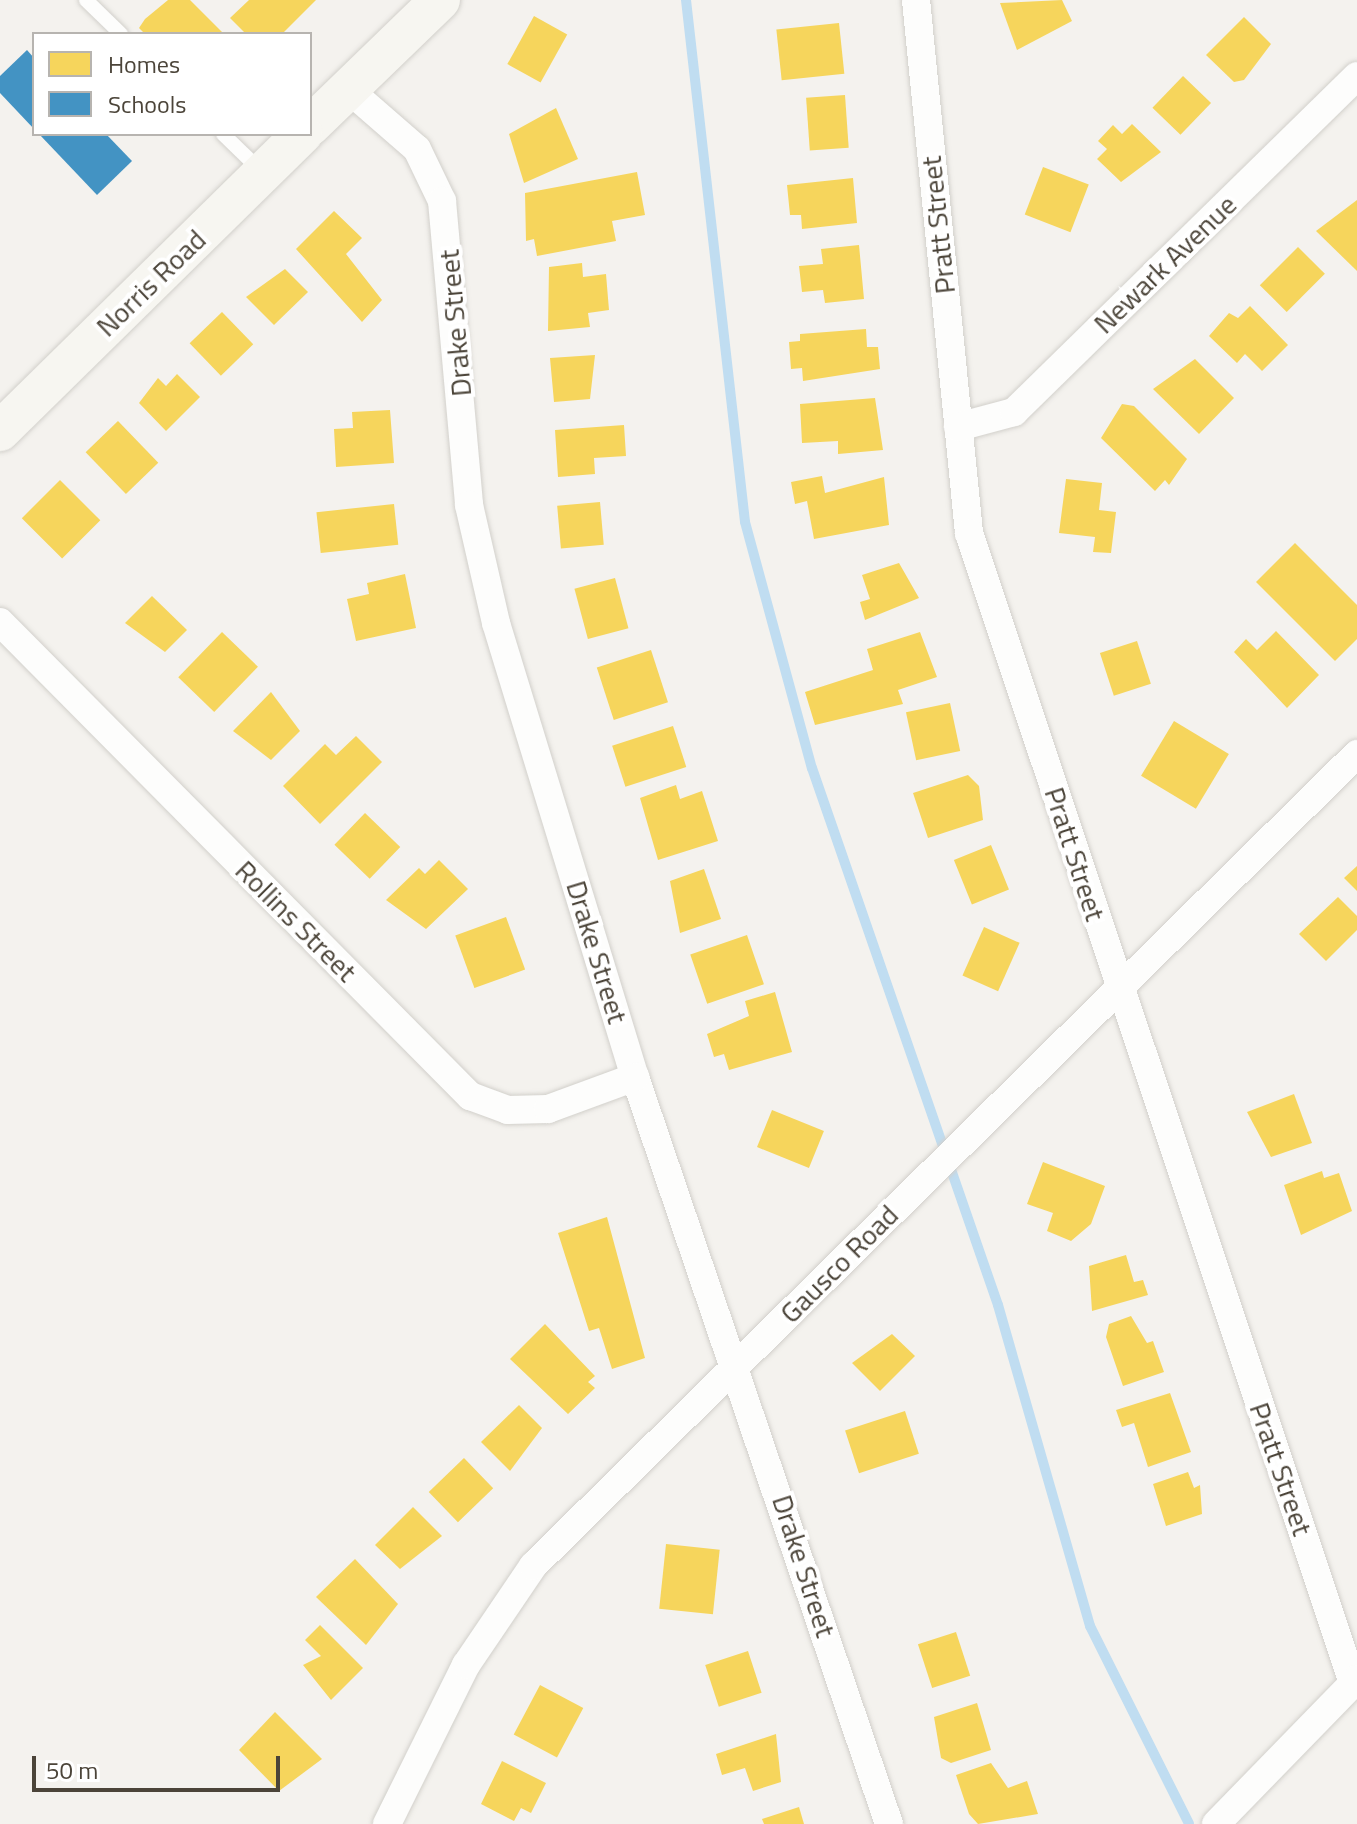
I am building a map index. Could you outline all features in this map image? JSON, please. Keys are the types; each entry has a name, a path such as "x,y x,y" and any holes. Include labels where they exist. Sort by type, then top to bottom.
{"main road":[{"path":"312,124 440,0"},
{"name":"Norris Road","path":"0,431 300,136"}],"street":[{"name":"Pratt Street","path":"916,0 969,533 1119,989 1355,1681"},
{"name":"Newark Avenue","path":"958,427 1014,412 1357,76"},
{"name":"Drake Street","path":"348,89 417,149 442,201 469,505 496,623 635,1077 737,1366 889,1824"},
{"name":"Rollins Street","path":"0,622 470,1096 508,1110 548,1109 635,1077"},
{"name":"Gausco Road","path":"387,1824 466,1665 533,1566 1357,754"},
{"path":"1216,1824 1355,1681"}],"lane":[{"path":"86,0 119,32"},
{"path":"225,136 263,173"}],"building: Homes":[{"path":"168,0 190,0 222,32 143,32 139,28"},
{"path":"249,0 316,0 284,32 244,32 230,18"},
{"path":"1062,0 1072,21 1017,50 1000,3"},
{"path":"534,16 567,34 541,83 507,64"},
{"path":"1244,17 1271,44 1244,80 1234,82 1206,55"},
{"path":"839,23 844,74 782,80 776,30"},
{"path":"1183,76 1211,103 1180,135 1152,108"},
{"path":"845,95 849,148 810,151 806,98"},
{"path":"556,108 578,159 524,183 509,134"},
{"path":"1132,124 1161,152 1121,182 1097,159 1107,149 1098,141 1113,125 1122,134"},
{"path":"1043,167 1089,185 1070,232 1025,215"},
{"path":"637,172 645,215 612,221 616,241 537,256 534,239 526,241 525,193"},
{"path":"853,178 857,223 802,229 801,215 790,215 787,185"},
{"path":"1357,200 1357,271 1316,231"},
{"path":"334,211 362,238 346,254 382,300 362,322 296,249"},
{"path":"859,245 864,299 825,303 823,290 802,292 799,266 823,264 821,249"},
{"path":"1298,247 1325,274 1287,312 1260,285"},
{"path":"582,263 583,277 606,274 609,310 588,313 590,327 548,331 549,267"},
{"path":"285,269 308,292 274,325 246,297"},
{"path":"1250,306 1288,345 1262,371 1245,354 1237,363 1209,336 1229,313 1238,318"},
{"path":"222,312 253,344 221,376 190,343"},
{"path":"866,329 867,347 878,347 880,369 803,381 802,368 791,369 789,342 800,341 800,334"},
{"path":"595,355 590,399 554,402 550,358"},
{"path":"1195,359 1234,398 1199,434 1153,389"},
{"path":"177,374 200,397 166,431 139,403 158,378 166,386"},
{"path":"875,398 883,450 838,454 838,441 802,443 800,404"},
{"path":"1122,404 1134,406 1187,459 1169,485 1165,480 1155,491 1101,438"},
{"path":"390,410 394,463 336,467 334,429 353,428 352,412"},
{"path":"118,421 158,463 126,494 86,452"},
{"path":"624,425 626,456 594,458 595,474 558,477 555,430"},
{"path":"822,476 825,493 884,477 889,525 814,539 807,501 795,504 791,482"},
{"path":"1066,479 1102,483 1099,510 1116,512 1111,553 1093,552 1095,537 1059,533"},
{"path":"60,480 100,520 62,558 22,518"},
{"path":"600,502 604,545 561,549 557,506"},
{"path":"394,504 398,545 321,553 316,512"},
{"path":"1295,543 1357,605 1357,639 1335,661 1256,582"},
{"path":"899,563 919,598 865,620 860,602 870,599 862,575"},
{"path":"405,574 416,628 356,641 347,599 369,594 367,583"},
{"path":"615,578 628,628 588,639 574,589"},
{"path":"152,596 187,630 165,652 125,623"},
{"path":"1276,631 1319,675 1287,708 1234,652 1246,639 1257,650"},
{"path":"222,632 258,667 214,712 178,677"},
{"path":"920,632 937,677 898,690 903,704 815,725 805,692 873,670 867,649"},
{"path":"1137,641 1151,684 1114,696 1100,653"},
{"path":"651,650 668,702 614,720 597,668"},
{"path":"271,692 300,731 271,760 233,731"},
{"path":"950,703 960,751 916,760 906,712"},
{"path":"1174,721 1229,754 1196,809 1141,776"},
{"path":"673,726 686,767 625,787 612,746"},
{"path":"356,736 382,762 320,824 283,786 325,744 336,755"},
{"path":"968,775 979,786 983,820 928,838 913,793"},
{"path":"676,785 680,799 702,791 718,841 658,860 640,798"},
{"path":"365,813 400,847 370,879 334,845"},
{"path":"991,845 1009,890 972,904 954,860"},
{"path":"439,860 468,889 426,929 386,900 419,868 425,874"},
{"path":"1357,866 1357,891 1344,878"},
{"path":"704,869 721,919 680,933 670,881"},
{"path":"1338,897 1357,916 1357,930 1326,961 1299,934"},
{"path":"506,917 525,970 474,988 455,935"},
{"path":"984,927 1020,943 998,991 962,975"},
{"path":"747,935 764,984 707,1004 690,955"},
{"path":"775,992 792,1052 729,1070 724,1054 714,1057 707,1034 749,1016 745,1001"},
{"path":"1294,1094 1312,1143 1271,1157 1247,1112"},
{"path":"772,1110 824,1131 809,1168 757,1147"},
{"path":"1043,1162 1105,1186 1091,1224 1071,1241 1047,1231 1053,1213 1027,1204"},
{"path":"1322,1171 1324,1178 1339,1173 1352,1211 1301,1235 1284,1185"},
{"path":"607,1217 645,1358 612,1369 599,1328 589,1331 558,1233"},
{"path":"1126,1255 1134,1282 1143,1280 1148,1295 1092,1311 1089,1266"},
{"path":"1131,1316 1147,1343 1153,1341 1164,1372 1123,1386 1106,1337 1109,1324"},
{"path":"545,1324 595,1376 588,1382 595,1388 568,1414 510,1359"},
{"path":"892,1334 915,1356 880,1391 852,1363"},
{"path":"1170,1393 1191,1452 1148,1467 1134,1423 1122,1427 1116,1410"},
{"path":"519,1405 542,1428 510,1471 481,1442"},
{"path":"905,1411 919,1454 859,1473 845,1430"},
{"path":"464,1458 493,1488 458,1522 429,1492"},
{"path":"1188,1472 1194,1488 1200,1485 1202,1514 1166,1526 1153,1484"},
{"path":"413,1507 442,1536 400,1569 375,1545"},
{"path":"666,1544 720,1550 713,1614 659,1609"},
{"path":"355,1559 398,1604 366,1645 316,1597"},
{"path":"320,1625 363,1668 331,1700 303,1665 321,1656 305,1640"},
{"path":"956,1632 970,1676 932,1688 918,1644"},
{"path":"748,1651 762,1693 719,1707 705,1665"},
{"path":"540,1685 583,1708 557,1757 514,1734"},
{"path":"977,1703 991,1750 951,1763 941,1758 934,1717"},
{"path":"275,1712 322,1759 279,1791 239,1750"},
{"path":"776,1734 781,1782 753,1791 745,1768 722,1775 716,1754"},
{"path":"502,1761 546,1783 531,1813 521,1808 514,1821 481,1804"},
{"path":"991,1763 1008,1788 1027,1781 1038,1814 978,1824 969,1814 956,1775"},
{"path":"799,1807 804,1824 764,1824 762,1819"}],"building: Schools":[{"path":"27,50 32,56 32,127 0,93 0,76"},
{"path":"41,136 108,136 132,161 97,195"}],"waterway":[{"path":"686,0 745,522 812,768 998,1305 1090,1626 1189,1824"}]}
